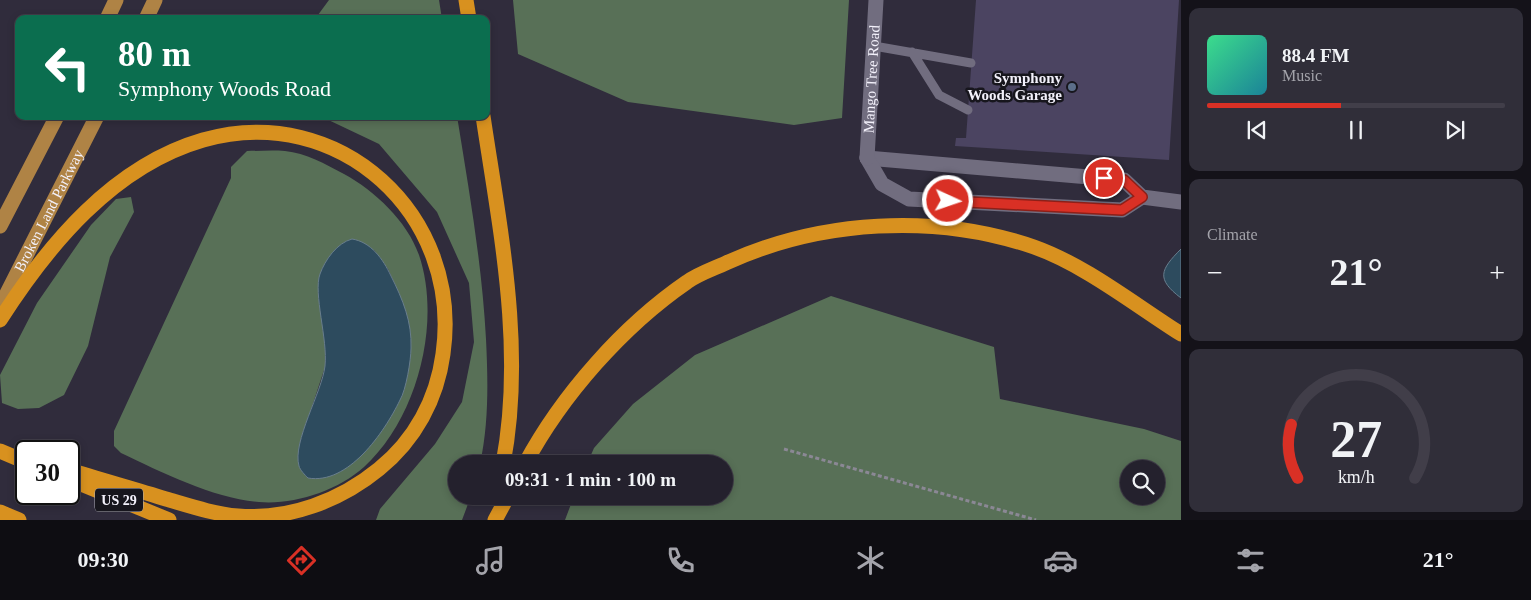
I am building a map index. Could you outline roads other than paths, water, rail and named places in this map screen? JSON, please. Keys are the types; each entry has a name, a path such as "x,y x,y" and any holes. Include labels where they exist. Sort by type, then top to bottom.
{"highway":[{"path":"466,0 468,15"},
{"path":"484,120 502,244 511,325 512,384 504,455"},
{"path":"0,320 42,259 99,199 138,170 170,153 202,140 234,134 265,132 296,136 328,146 355,161 380,178 399,195 430,244 445,305 446,337 441,369 431,400 415,431 393,458 365,481 336,498 306,509 272,515 239,516 203,510 80,473"},
{"path":"530,455 540,436 602,356 644,317 688,281 741,256 796,237 837,229 899,226 950,228 985,234 1035,247 1081,270 1181,334"},
{"path":"0,451 15,455"},
{"path":"0,451 15,457"},
{"name":"US 29","path":"80,484 169,520"},
{"path":"490,520 494,505"},
{"path":"495,520 503,505"},
{"path":"0,512 19,520"}],"main road":[{"path":"108,15 116,0"},
{"path":"148,15 155,0"},
{"path":"0,226 54,120"},
{"name":"Broken Land Parkway","path":"0,307 94,120"}],"street":[{"name":"Mango Tree Road","path":"867,158 876,0"},
{"path":"867,158 882,184 909,200 1122,210 1142,197"},
{"path":"867,158 1124,180 1142,197 1181,202"}],"lane":[{"path":"874,46 971,64"},
{"path":"912,52 939,94 968,110"}],"water":[{"path":"352,239 365,244 376,252 388,270 406,311 411,338 408,375 402,395 393,413 363,454 337,473 323,478 308,478 300,468 298,456 303,431 319,389 325,366 318,282 328,258 341,244"},
{"path":"1181,249 1181,298 1164,280 1164,274 1169,263"}],"place":[{"name":"Symphony Woods Garage","path":"1072,87"}]}
